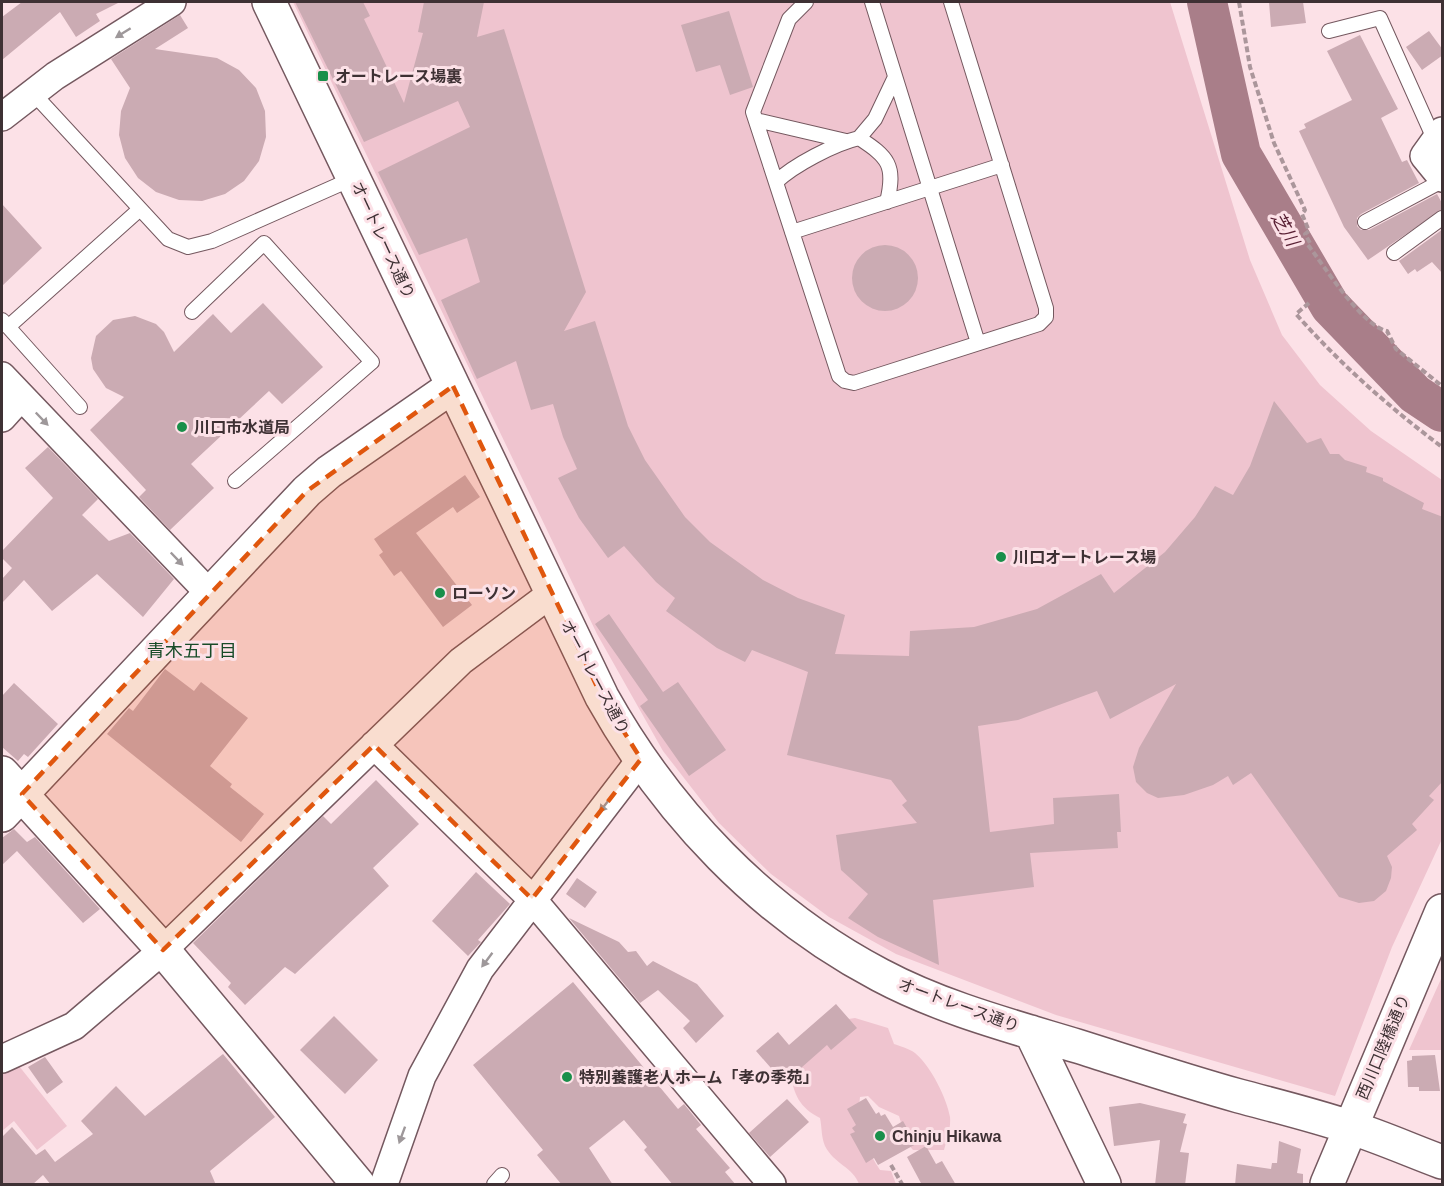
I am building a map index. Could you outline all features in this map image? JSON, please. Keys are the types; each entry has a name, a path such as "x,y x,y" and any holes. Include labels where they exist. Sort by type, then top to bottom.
{"street":[{"path":"2,117 55,75 172,2"},
{"name":"オートレース通り","path":"269,2 602,697 641,759 685,816 732,869 808,931 872,970 915,992 1031,1032 1104,1185"},
{"path":"1439,136 1424,156 1443,179"},
{"path":"2,376 209,593"},
{"path":"358,1185 164,950 8,794 329,472 453,386"},
{"path":"2,417 21,397"},
{"path":"2,1059 74,1026 164,950 461,661 552,593"},
{"path":"374,745 532,899 772,1185"},
{"path":"384,1185 422,1076 480,969 641,759"},
{"name":"西川口陸橋通り","path":"1327,1185 1443,911"},
{"path":"1031,1032 1350,1127 1443,1162"}],"lane":[{"path":"806,2 789,19 753,112 839,376 845,381 854,383 1039,324 1046,317 1046,308 951,2"},
{"path":"872,2 978,344"},
{"path":"1329,31 1380,18 1439,136"},
{"path":"776,183 785,174 852,139 875,119 895,77"},
{"path":"33,93 168,239 188,247 212,241 354,178"},
{"path":"756,120 852,139 880,152 889,164 891,183 886,202"},
{"path":"792,232 1002,165"},
{"path":"1365,222 1443,179"},
{"path":"80,407 5,324 140,209"},
{"path":"1394,253 1443,218"},
{"path":"235,481 372,362 264,243 257,220"},
{"path":"192,312 264,243"}],"path":[{"path":"1239,2 1250,67 1274,143 1305,210 1302,214 1309,231 1305,234 1310,243 1308,245 1358,309 1379,330 1388,332 1396,349 1443,386"},
{"path":"1309,303 1296,314 1323,345 1404,418 1443,447"},
{"path":"891,1166 902,1185"}],"highlighted area":[{"path":"453,386 602,697 641,759 532,899 374,745 163,950 22,794 307,491"}],"shaded area":[{"name":"川口オートレース場","path":"293,2 1170,2 1250,260 1282,335 1320,385 1371,431 1442,480 1442,839 1392,947 1335,1096 1056,1015 896,954 829,917 771,874 719,823 663,751 597,634"},
{"path":"1441,979 1442,1119 1441,1050 1409,1050"},
{"path":"855,1018 888,1028 894,1044 910,1050 921,1059 942,1092 950,1117 944,1150 913,1150 907,1143 899,1116 879,1107 868,1096 860,1097 859,1116 866,1145 880,1170 891,1171 896,1184 859,1184 852,1173 829,1152 823,1139 820,1118 807,1110 799,1100 794,1087 791,1073 842,1020"},
{"path":"19,1066 67,1126 37,1150 14,1121 2,1131 2,1072"}],"building":[{"path":"22,2 120,2 96,14 100,21 76,37 60,12 2,60 2,17"},
{"path":"295,2 363,2 370,16 364,19 404,103 423,33 418,32 424,2 484,2 477,37 504,29 586,292 564,331 595,321 628,426 645,460 685,517 710,542 763,580 798,598 845,615 835,654 909,656 910,631 974,627 1037,609 1101,574 1114,593 1165,552 1195,517 1215,486 1233,495 1250,466 1274,401 1307,443 1321,438 1330,454 1339,454 1345,460 1367,467 1366,472 1383,478 1383,481 1424,503 1422,509 1443,517 1443,781 1429,796 1434,800 1412,824 1417,830 1387,856 1392,867 1386,891 1374,901 1359,903 1339,897 1251,773 1233,785 1228,776 1213,785 1184,795 1158,798 1147,793 1136,782 1133,767 1139,748 1176,684 1110,719 1097,691 1018,720 978,726 990,832 1054,824 1053,798 1119,794 1121,832 1117,832 1118,848 1030,853 1034,887 933,900 939,965 878,937 848,918 868,894 841,870 836,835 917,823 902,805 907,801 891,780 787,755 808,672 752,650 745,662 717,648 666,611 675,598 656,582 624,546 608,558 579,518 558,478 577,469 563,437 553,404 531,410 516,361 477,379 441,300 480,282 467,238 419,255 378,172 470,127 458,101 364,142"},
{"path":"1269,2 1303,2 1306,23 1271,27"},
{"path":"729,11 753,87 730,95 720,65 696,72 681,25"},
{"path":"180,15 188,28 155,49 217,58 239,70 256,88 265,111 266,137 259,161 244,181 225,194 202,201 179,200 156,192 138,178 125,158 119,135 121,111 130,88 111,59"},
{"path":"1429,31 1443,50 1443,55 1422,70 1406,47"},
{"path":"1360,35 1398,109 1381,118 1402,162 1407,160 1419,183 1361,214 1357,218 1357,226 1361,230 1369,230 1437,194 1443,205 1443,209 1368,260 1344,227 1299,131 1306,128 1304,124 1352,100 1327,51"},
{"path":"2,204 42,248 2,286"},
{"path":"1443,229 1443,274 1432,262 1417,272 1415,269 1408,274 1399,261"},
{"path":"885,245 898,247 913,260 918,278 916,291 903,306 885,311 872,309 857,296 852,278 854,265 867,250"},
{"name":"川口市水道局","path":"263,303 323,367 282,404 269,391 191,464 214,488 170,530 139,497 146,490 90,430 124,397 106,388 93,369 91,358 96,336 113,320 135,316 156,324 164,332 174,352 213,314 231,333"},
{"path":"48,447 98,499 82,515 109,541 130,533 174,579 143,617 97,574 52,611 24,580 2,603 2,579 12,568 2,558 2,551 53,498 25,468"},
{"path":"465,475 480,497 457,513 453,507 416,533 472,605 443,627 401,571 394,576 379,555 383,552 374,539"},
{"path":"609,614 663,692 678,682 726,750 689,776 640,706 648,700 595,624"},
{"path":"165,669 194,691 201,682 248,718 210,766 232,784 230,787 264,814 241,842 107,734 129,708 133,711"},
{"path":"14,683 58,724 28,757 24,754 18,761 2,747 2,696"},
{"path":"376,780 419,824 373,868 389,886 295,974 285,967 245,1005 228,987 231,983 193,943 323,816 331,824"},
{"path":"14,829 27,842 35,837 100,909 83,923 17,851 2,865 2,838"},
{"path":"476,872 510,904 478,940 481,942 468,956 432,921"},
{"path":"577,878 597,892 585,908 566,894"},
{"path":"569,918 619,942 628,952 636,951 647,966 653,961 697,984 724,1016 696,1043 683,1028 690,1021 658,990 640,1003"},
{"name":"特別養護老人ホーム「孝の季苑」","path":"573,982 678,1109 684,1104 701,1125 696,1129 730,1168 725,1172 736,1185 673,1185 644,1150 647,1147 624,1120 589,1148 613,1185 562,1185 537,1155 543,1150 473,1065"},
{"path":"836,1004 857,1028 831,1050 827,1045 784,1083 756,1051 778,1032 789,1045"},
{"path":"334,1016 378,1060 345,1094 300,1050"},
{"path":"223,1054 275,1117 210,1171 216,1185 51,1185 43,1175 32,1185 2,1185 2,1137 12,1127 36,1155 45,1149 55,1162 93,1134 81,1121 116,1086 145,1116"},
{"path":"1435,1055 1440,1091 1419,1091 1419,1087 1408,1087 1407,1061 1412,1060 1412,1056"},
{"path":"45,1057 63,1082 47,1094 28,1067"},
{"path":"866,1098 876,1114 879,1112 881,1116 885,1114 893,1127 903,1121 916,1144 878,1165 874,1158 866,1163 850,1134 855,1132 852,1128 856,1125 847,1109"},
{"path":"787,1099 809,1122 770,1157 749,1133"},
{"path":"1140,1103 1186,1114 1183,1123 1187,1124 1180,1152 1189,1153 1185,1185 1155,1185 1160,1140 1114,1146 1109,1107"},
{"path":"1279,1141 1301,1149 1297,1173 1303,1174 1303,1185 1235,1185 1237,1164 1271,1169 1272,1163 1277,1163"},
{"path":"926,1146 936,1164 942,1161 956,1185 922,1185 907,1157"}],"waterway":[{"name":"芝川","path":"1207,2 1241,154 1330,306 1415,394 1442,412"}],"place":[{"name":"オートレース場裏","path":"323,76"},
{"name":"川口市水道局","path":"182,427"},
{"name":"川口オートレース場","path":"1001,557"},
{"name":"ローソン","path":"440,593"},
{"name":"特別養護老人ホーム「孝の季苑」","path":"567,1077"},
{"name":"Chinju Hikawa","path":"880,1136"}],"district":[{"name":"青木五丁目","path":"192,651"}]}
